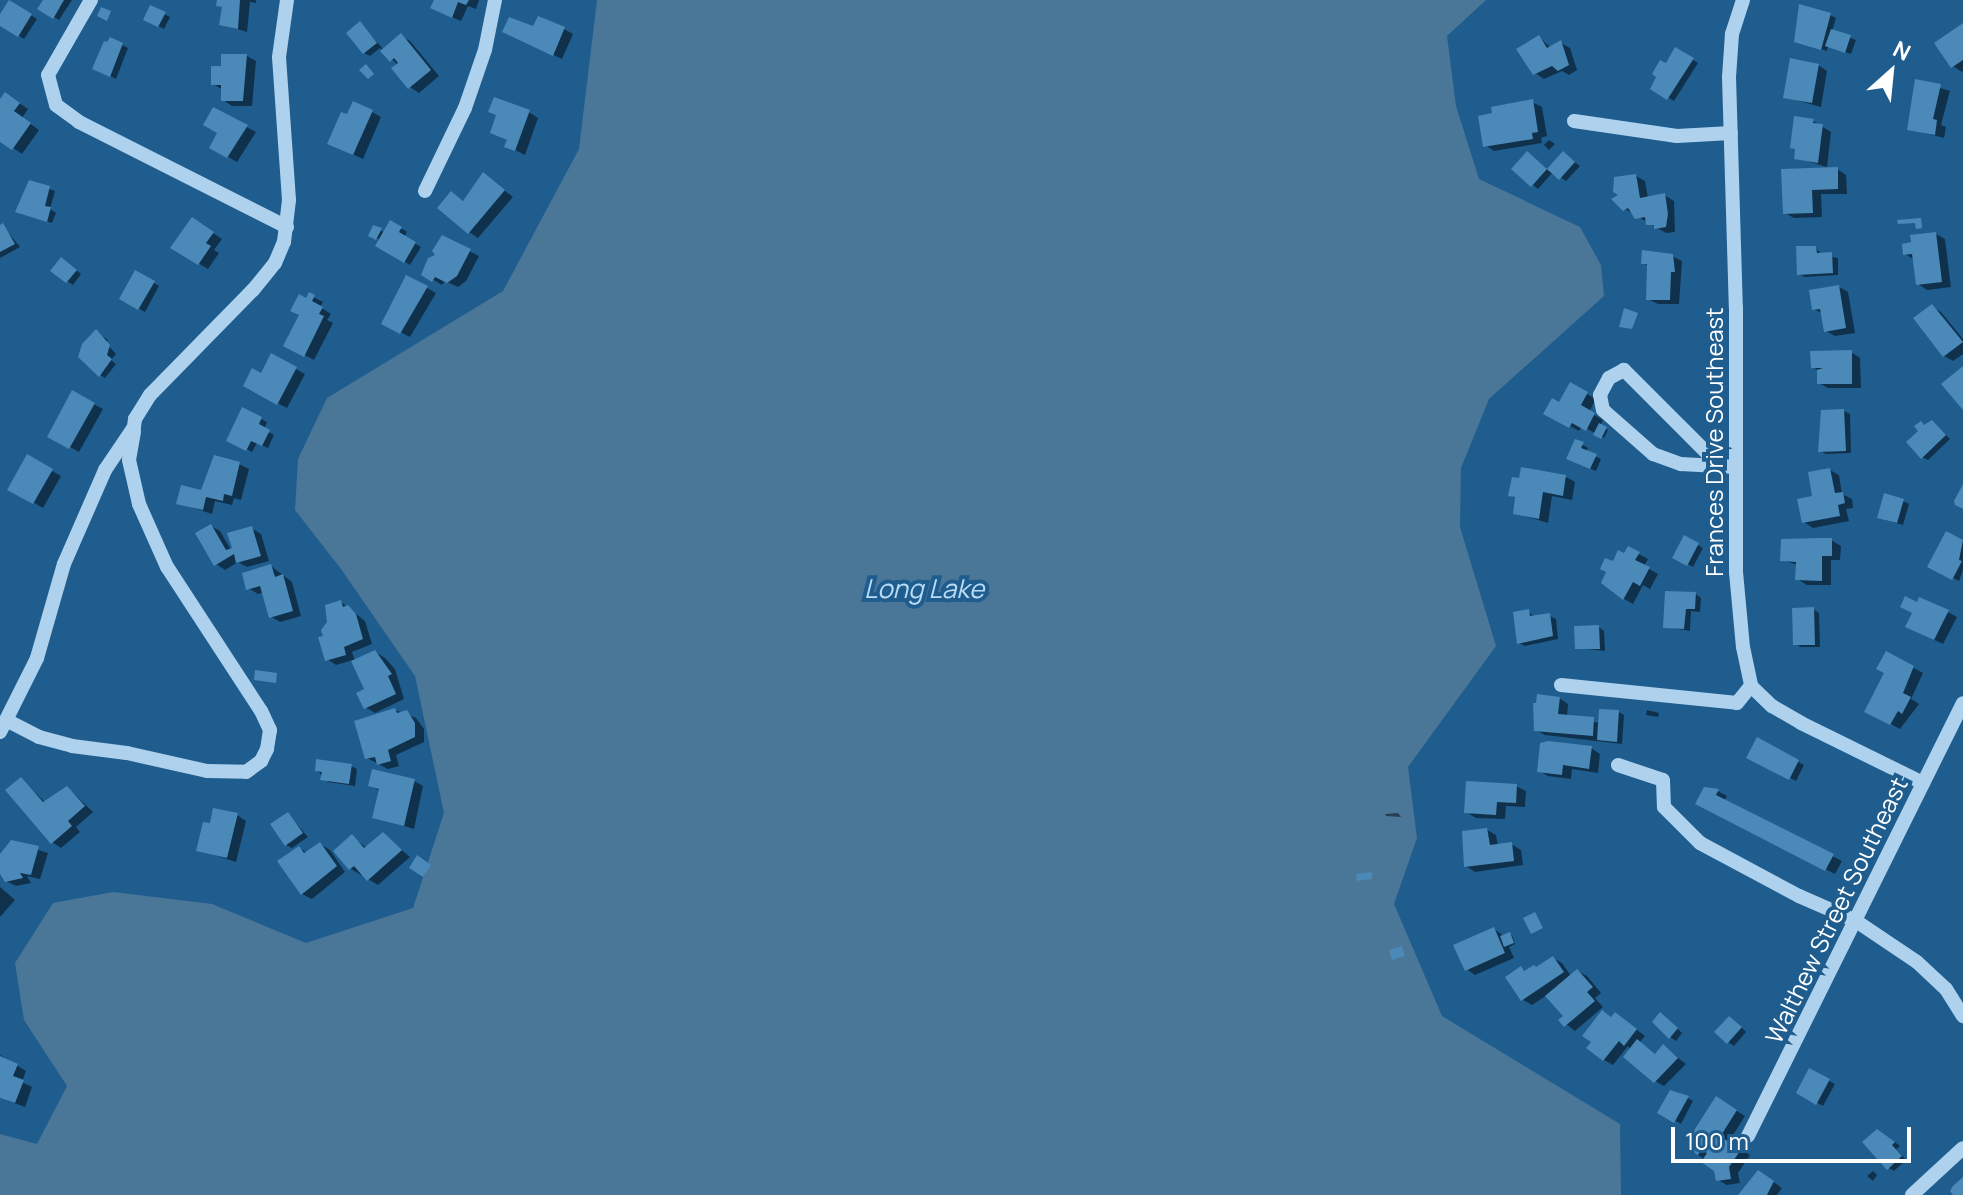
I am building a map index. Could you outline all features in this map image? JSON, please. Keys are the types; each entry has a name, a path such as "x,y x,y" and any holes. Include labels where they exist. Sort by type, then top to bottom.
{"street":[{"path":"91,0 48,75 56,105 79,122 287,227"},
{"path":"134,427 105,470 82,518 64,564 37,658 4,726 72,746 127,753 207,771 246,772 261,761 267,749 270,730 261,711 167,567 139,504 129,460 134,427 135,419 150,395 275,263 287,227 287,152 279,57 287,0"},
{"path":"425,191 465,108 485,50 495,0"},
{"name":"Frances Drive Southeast","path":"1743,0 1732,34 1736,572 1743,647 1751,686"},
{"path":"1574,121 1677,136 1731,133"},
{"path":"1717,463 1624,370 1609,378 1600,395 1603,410 1653,454 1681,464 1717,463 1736,467"},
{"path":"1561,685 1737,703 1751,686 1772,706 1801,723 1923,783"},
{"name":"Walthew Street Southeast","path":"1748,1136 1963,703"},
{"path":"1618,765 1663,780 1664,807 1700,843 1786,890 1856,921 1917,962 1946,989 1963,1016"},
{"path":"1912,1195 1963,1148"}],"water":[{"name":"Long Lake","path":"597,0 1486,0 1447,36 1456,106 1479,179 1580,227 1601,265 1604,296 1489,399 1461,468 1460,527 1496,646 1408,767 1417,838 1394,904 1442,1016 1620,1124 1621,1195 0,1195 0,1134 37,1144 67,1086 24,1020 15,963 53,903 113,892 212,904 306,943 413,908 444,813 415,676 341,569 295,510 298,459 327,398 503,291 579,149"}],"building":[{"path":"9,0 32,14 18,37 0,26 0,14"},
{"path":"43,0 64,0 53,19 37,9"},
{"path":"217,0 240,0 238,29 219,25 222,7 216,6"},
{"path":"434,0 469,0 466,5 458,2 452,18 430,8"},
{"path":"1799,4 1831,13 1821,50 1794,42"},
{"path":"150,5 166,12 158,27 143,20"},
{"path":"101,7 111,11 107,21 97,16"},
{"path":"538,16 565,27 553,56 502,32 509,17 533,26"},
{"path":"360,21 377,43 363,54 346,33"},
{"path":"1963,23 1963,60 1951,68 1934,43"},
{"path":"1831,29 1851,35 1845,53 1825,46"},
{"path":"401,33 431,70 408,89 391,68 398,63 394,58 390,62 380,51"},
{"path":"1539,35 1547,48 1561,40 1569,65 1558,71 1552,66 1533,75 1516,49"},
{"path":"110,37 123,43 110,77 92,69 104,41 107,42"},
{"path":"1675,47 1694,58 1667,100 1650,89 1656,77 1652,74 1660,60 1666,63"},
{"path":"221,54 247,54 243,101 221,101 221,85 211,85 211,66 221,66"},
{"path":"1790,58 1819,64 1812,103 1783,98"},
{"path":"366,64 374,74 368,79 359,70"},
{"path":"1915,79 1941,84 1933,119 1937,120 1935,135 1907,130"},
{"path":"5,92 20,103 14,111 31,123 12,150 0,142 0,99"},
{"path":"494,97 530,110 515,151 504,147 507,140 490,133 496,115 488,112"},
{"path":"1533,99 1538,132 1532,133 1533,139 1483,147 1478,116 1492,113 1491,107"},
{"path":"353,101 373,110 353,155 327,144 341,112 347,114"},
{"path":"213,107 248,125 227,158 209,148 217,133 203,125"},
{"path":"1794,116 1814,119 1813,123 1823,124 1818,163 1794,159 1795,149 1790,148"},
{"path":"1527,151 1547,169 1531,187 1511,169"},
{"path":"1563,151 1575,162 1559,180 1547,169"},
{"path":"1838,167 1838,189 1812,190 1813,213 1783,214 1781,169"},
{"path":"483,172 505,190 468,234 437,208 451,191 463,201"},
{"path":"1636,174 1640,198 1665,193 1666,227 1654,229 1654,225 1646,225 1645,217 1635,219 1628,208 1623,211 1611,199 1618,195 1613,192 1614,177"},
{"path":"29,180 50,186 45,206 51,207 47,222 15,212"},
{"path":"192,217 214,232 206,243 211,246 198,265 170,248"},
{"path":"1921,218 1922,228 1916,229 1915,223 1898,224 1897,220"},
{"path":"390,220 402,227 399,232 416,242 404,263 375,246"},
{"path":"3,223 15,244 0,252 0,225"},
{"path":"373,225 382,228 376,240 368,236"},
{"path":"1936,232 1942,282 1916,285 1912,254 1903,255 1902,244 1911,242 1910,235"},
{"path":"442,235 471,249 457,276 447,283 435,277 432,282 421,275 428,258 435,255 432,251"},
{"path":"1796,246 1816,246 1817,253 1832,252 1833,273 1797,275"},
{"path":"1642,250 1673,254 1675,272 1671,272 1670,300 1646,300 1647,264 1641,264"},
{"path":"61,257 77,270 66,283 50,271"},
{"path":"135,270 155,281 138,310 119,299"},
{"path":"406,275 428,286 400,334 381,324"},
{"path":"1839,285 1846,328 1824,332 1820,309 1812,310 1809,290"},
{"path":"309,292 315,295 312,301 323,307 319,314 324,316 304,357 283,346 299,315 290,311 299,294 306,298"},
{"path":"1932,304 1963,342 1943,357 1913,318"},
{"path":"1624,308 1638,313 1632,329 1619,327"},
{"path":"96,329 110,345 107,355 112,359 99,377 78,357 82,344"},
{"path":"1852,350 1852,384 1817,384 1817,370 1823,368 1811,368 1810,351"},
{"path":"271,353 297,367 277,405 243,386 252,368 261,373"},
{"path":"1963,366 1963,410 1941,384"},
{"path":"1570,382 1588,392 1581,405 1595,413 1586,431 1572,423 1569,428 1543,414 1552,398 1559,402"},
{"path":"72,390 95,403 69,449 47,437"},
{"path":"242,407 262,417 259,424 270,430 262,446 251,441 246,451 226,441"},
{"path":"1844,409 1846,451 1818,452 1821,410"},
{"path":"1932,420 1946,435 1921,459 1906,442 1918,431 1914,426 1921,421 1924,425"},
{"path":"1599,423 1607,427 1601,439 1593,435"},
{"path":"1575,439 1584,442 1581,448 1597,454 1590,469 1566,459"},
{"path":"27,454 53,469 33,504 7,490"},
{"path":"214,455 240,462 232,496 224,494 223,501 206,497 203,510 176,504 181,485 201,490"},
{"path":"1521,467 1566,475 1563,496 1543,492 1539,519 1513,514 1515,497 1508,496 1512,477 1519,478"},
{"path":"1830,468 1835,493 1843,492 1845,503 1838,505 1840,516 1802,523 1797,499 1812,496 1808,472"},
{"path":"1963,484 1963,509 1954,501"},
{"path":"1884,493 1904,499 1897,523 1877,518"},
{"path":"211,524 226,550 232,548 227,533 252,526 261,556 236,563 234,554 214,566 195,533"},
{"path":"1946,531 1963,540 1959,560 1962,561 1952,580 1927,567"},
{"path":"1684,535 1699,543 1687,566 1672,558"},
{"path":"1832,538 1832,556 1822,556 1822,581 1795,580 1796,562 1780,561 1781,539"},
{"path":"1628,546 1640,552 1635,560 1650,567 1640,586 1633,582 1623,600 1601,583 1606,572 1600,569 1605,558 1613,561 1618,550 1624,553"},
{"path":"271,564 275,577 283,574 293,611 269,618 260,586 246,590 242,573"},
{"path":"1665,591 1696,592 1695,609 1686,609 1684,629 1663,628"},
{"path":"1905,596 1917,602 1919,597 1949,610 1934,640 1905,627 1912,613 1900,607"},
{"path":"341,600 343,607 348,605 356,614 363,639 344,647 346,655 325,661 318,637 323,636 321,630 327,622 325,605"},
{"path":"1814,607 1815,645 1793,645 1792,608"},
{"path":"1529,609 1530,616 1550,613 1553,636 1517,644 1513,612"},
{"path":"1599,625 1600,649 1575,649 1574,626"},
{"path":"375,650 392,674 388,676 396,694 364,709 356,693 364,689 351,661"},
{"path":"1886,651 1914,666 1903,693 1911,697 1902,714 1898,711 1890,725 1864,712 1884,673 1876,669"},
{"path":"255,670 277,673 276,683 254,680"},
{"path":"1537,694 1560,697 1558,714 1594,717 1593,736 1534,731 1533,703 1536,703"},
{"path":"395,708 397,713 407,710 415,723 415,737 388,750 391,761 377,765 375,757 365,759 354,721"},
{"path":"1599,709 1619,710 1617,742 1597,740"},
{"path":"1757,737 1799,760 1789,780 1746,758"},
{"path":"1548,741 1592,746 1589,769 1563,765 1562,775 1537,772 1540,743"},
{"path":"316,759 352,764 349,784 320,780 322,772 315,771"},
{"path":"372,769 415,779 404,826 372,818 379,789 368,786"},
{"path":"21,777 43,802 67,786 85,806 68,821 72,826 51,844 5,790"},
{"path":"1466,781 1517,784 1516,803 1497,802 1496,815 1464,813"},
{"path":"1704,787 1719,789 1716,795 1834,854 1825,871 1695,804"},
{"path":"213,808 238,813 227,858 196,851 203,822 210,823"},
{"path":"288,812 303,833 285,846 270,824"},
{"path":"1487,828 1490,845 1512,842 1514,861 1464,867 1462,831"},
{"path":"383,832 402,850 367,881 354,866 349,870 333,851 352,834 364,848"},
{"path":"11,840 39,846 31,875 20,873 23,878 5,882 0,874 0,854"},
{"path":"320,842 337,866 301,895 277,861 299,846 304,853"},
{"path":"417,855 431,865 423,877 409,868"},
{"path":"1372,872 1372,879 1357,881 1356,874"},
{"path":"1535,912 1543,928 1531,934 1523,918"},
{"path":"1494,927 1505,953 1465,971 1453,945"},
{"path":"1510,932 1514,943 1504,947 1500,936"},
{"path":"1402,946 1405,956 1392,960 1389,950"},
{"path":"1553,956 1564,972 1521,1001 1505,977 1521,966 1524,971"},
{"path":"1577,969 1593,987 1587,992 1595,1001 1564,1027 1558,1020 1563,1016 1545,996"},
{"path":"1602,1010 1611,1017 1615,1012 1637,1029 1624,1046 1619,1041 1603,1061 1586,1048 1591,1042 1582,1036"},
{"path":"1660,1012 1678,1028 1669,1039 1652,1022"},
{"path":"1729,1016 1742,1027 1727,1044 1714,1032"},
{"path":"1637,1039 1655,1054 1663,1044 1678,1058 1654,1083 1623,1057"},
{"path":"0,1056 18,1064 13,1076 24,1080 15,1103 0,1098"},
{"path":"1809,1068 1830,1079 1816,1105 1796,1093"},
{"path":"1670,1090 1689,1096 1674,1123 1657,1113"},
{"path":"1716,1096 1737,1110 1720,1137 1742,1148 1729,1167 1731,1179 1716,1181 1714,1171 1701,1162 1707,1153 1701,1150 1698,1155 1688,1149 1692,1142 1688,1140"},
{"path":"1877,1129 1895,1142 1892,1145 1902,1156 1887,1170 1862,1142"},
{"path":"1758,1170 1774,1181 1767,1195 1738,1195"},
{"path":"1963,1177 1963,1195 1953,1195 1950,1191"}]}
